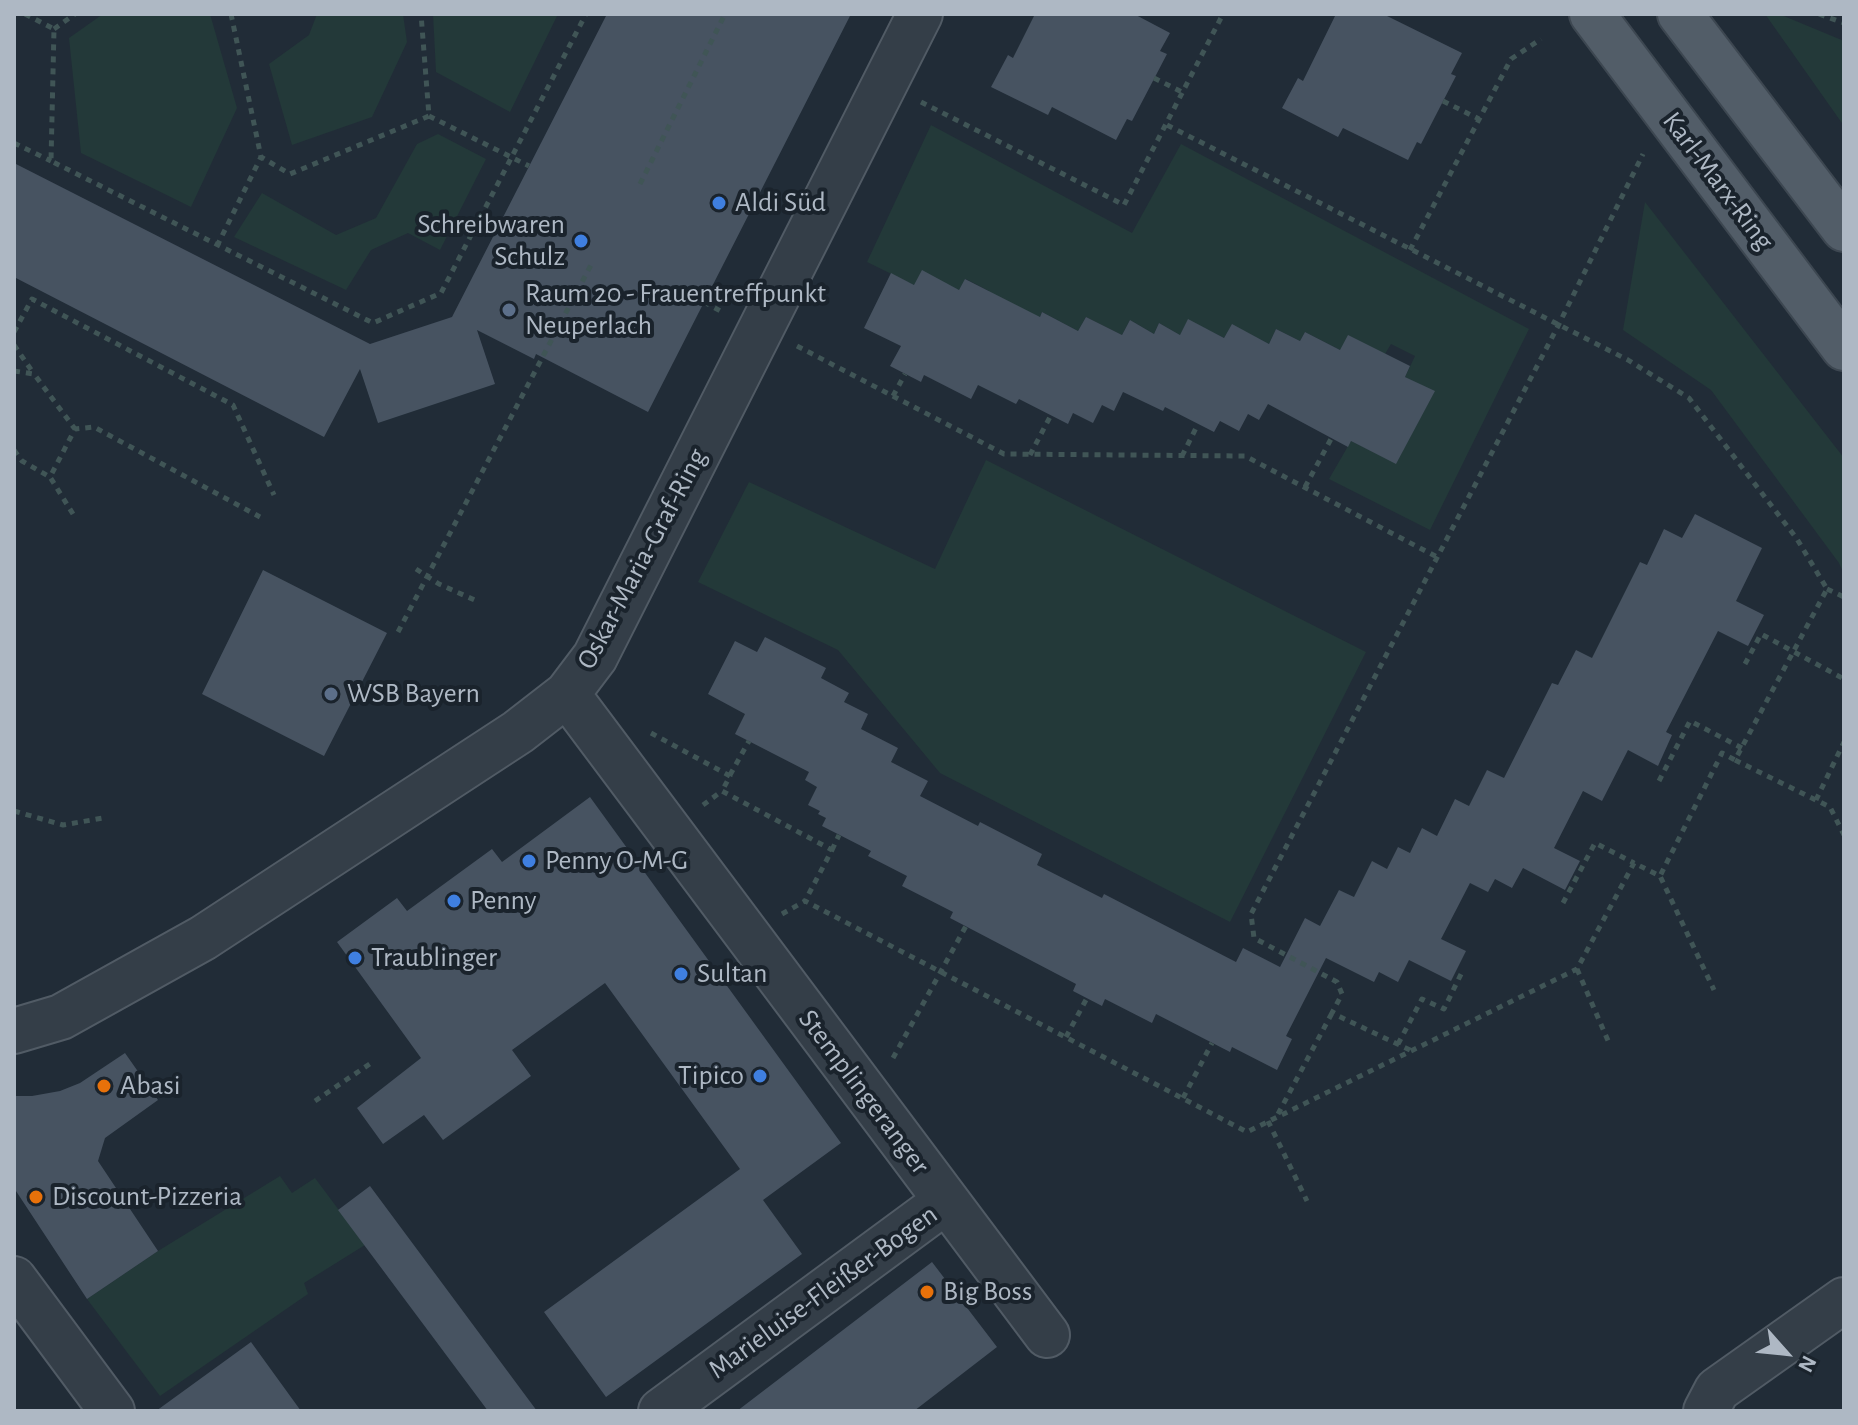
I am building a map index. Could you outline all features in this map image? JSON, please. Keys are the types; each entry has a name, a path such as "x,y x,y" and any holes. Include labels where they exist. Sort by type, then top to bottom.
{"main road":[{"name":"Karl-Marx-Ring","path":"1592,14 1844,348"},
{"path":"1680,14 1844,229"}],"street":[{"name":"Oskar-Maria-Graf-Ring","path":"14,1031 61,1017 203,938 518,732 567,694 595,657 920,14"},
{"name":"Stemplingeranger","path":"567,694 1047,1335"},
{"name":"Marieluise-Fleißer-Bogen","path":"661,1411 946,1201"},
{"path":"14,1279 112,1411"},
{"path":"1706,1411 1717,1390 1844,1300"}],"path":[{"path":"25,14 54,29"},
{"path":"54,29 75,14"},
{"path":"217,246 261,157 231,14"},
{"path":"421,14 429,116"},
{"path":"14,143 373,323 441,293 586,14"},
{"path":"640,184 725,14"},
{"path":"917,100 1124,205 1223,14"},
{"path":"1819,14 1844,23"},
{"path":"51,161 54,29"},
{"path":"1410,250 1511,59 1541,39"},
{"path":"1154,78 1184,93"},
{"path":"1443,101 1479,119"},
{"path":"1277,1117 1342,994 1337,982 1254,938 1251,914 1558,326 1664,109"},
{"path":"261,157 290,174 429,116 529,166"},
{"path":"1167,125 1628,360 1689,398 1797,539 1827,589 1844,597"},
{"path":"398,632 592,263"},
{"path":"14,332 32,299 233,405 274,495"},
{"path":"14,345 75,429"},
{"path":"796,346 1004,454 1245,456 1437,557"},
{"path":"14,371 34,374"},
{"path":"893,396 905,374"},
{"path":"1030,455 1051,415"},
{"path":"1182,456 1198,424"},
{"path":"75,429 94,427 260,517"},
{"path":"50,477 75,429"},
{"path":"1305,488 1331,439"},
{"path":"14,450 22,461 50,477 73,514"},
{"path":"416,569 479,602"},
{"path":"1735,760 1827,589"},
{"path":"1745,664 1761,634 1844,679"},
{"path":"1659,781 1690,721 1742,748"},
{"path":"638,726 730,776"},
{"path":"698,808 722,791 749,741"},
{"path":"1816,800 1844,742"},
{"path":"1660,876 1722,753 1830,807 1844,835"},
{"path":"722,791 832,850"},
{"path":"14,811 63,825 103,818"},
{"path":"778,917 805,901 839,835"},
{"path":"1563,903 1595,843 1660,876 1714,990"},
{"path":"805,901 1247,1132 1577,969 1634,863"},
{"path":"889,1066 966,926"},
{"path":"1577,969 1609,1043"},
{"path":"1398,1044 1422,999 1444,1009 1463,970"},
{"path":"1066,1037 1087,998"},
{"path":"1332,1013 1410,1050"},
{"path":"1183,1098 1212,1043"},
{"path":"315,1101 374,1061"},
{"path":"1268,1121 1307,1201"}],"green space":[{"path":"103,14 210,14 237,108 191,207 81,153 69,38"},
{"path":"317,14 403,14 407,42 372,117 292,145 269,64 309,35"},
{"path":"433,14 558,14 510,112 436,72"},
{"path":"1765,14 1779,14 1844,41 1844,126"},
{"path":"931,125 1132,233 1181,144 1529,329 1430,530 1329,479 1351,441 1396,463 1434,392 1405,377 1415,356 1391,344 1385,354 1340,350 1305,332 1300,341 1276,329 1269,344 1232,325 1224,338 1188,320 1180,335 1159,323 1154,334 1130,320 1122,335 1086,317 1078,331 1042,312 1035,327 978,311 989,291 966,279 959,290 914,285 867,262"},
{"path":"438,134 486,159 440,250 408,233 371,250 346,290 234,237 262,193 336,235 376,218 417,144"},
{"path":"1645,202 1844,458 1844,574 1711,390 1623,330"},
{"path":"986,460 1366,652 1230,922 940,773 838,650 698,582 749,482 935,569"},
{"path":"280,1176 292,1193 315,1178 365,1245 304,1283 308,1294 160,1396 87,1299"}],"building":[{"path":"607,14 851,14 648,412 536,354 534,359 477,330 495,384 378,423 360,369 324,437 14,277 14,163 370,344 452,317"},
{"path":"1035,14 1134,14 1170,33 1160,51 1167,54 1132,121 1127,119 1116,140 1052,107 1048,115 991,87 1008,55 1013,58"},
{"path":"1336,14 1383,14 1462,53 1451,74 1456,76 1421,144 1417,142 1408,160 1343,128 1338,137 1282,108 1298,78 1303,81"},
{"path":"922,270 959,290 965,279 1040,317 1042,312 1078,331 1086,317 1122,335 1130,320 1154,334 1159,323 1180,335 1188,319 1224,338 1232,324 1269,344 1276,329 1300,341 1305,332 1340,350 1348,335 1410,366 1405,377 1435,391 1396,464 1351,441 1348,447 1268,404 1259,420 1248,414 1239,431 1220,421 1214,432 1165,407 1163,411 1123,392 1114,411 1102,405 1093,423 1073,413 1068,424 1019,399 1016,404 978,385 971,399 924,375 921,382 890,366 901,346 864,328 891,273 914,285"},
{"path":"1695,514 1762,548 1736,601 1764,615 1748,646 1718,631 1666,732 1672,735 1658,766 1628,750 1602,801 1583,791 1554,848 1580,861 1565,890 1523,868 1512,888 1495,879 1488,892 1470,883 1441,939 1466,951 1451,981 1409,960 1398,982 1379,972 1374,982 1326,958 1286,1036 1292,1039 1277,1070 1232,1047 1230,1052 1156,1014 1152,1023 1105,999 1102,1006 1073,991 1076,984 950,918 953,912 902,886 907,876 868,856 871,851 822,826 826,818 808,805 817,787 805,780 809,772 735,734 745,714 708,694 735,641 757,652 765,637 826,668 821,678 849,693 844,702 868,714 861,729 898,748 891,762 928,781 920,796 1042,854 1037,865 1102,898 1104,894 1236,962 1243,948 1280,967 1305,918 1320,926 1339,890 1354,897 1372,861 1387,869 1398,847 1410,853 1422,828 1437,836 1455,799 1469,806 1487,770 1504,778 1552,683 1558,685 1576,650 1592,658 1640,562 1647,565 1664,529 1682,538"},
{"path":"263,570 387,633 324,756 202,694"},
{"path":"590,797 841,1143 763,1200 802,1254 606,1397 544,1312 740,1169 605,983 512,1050 531,1076 443,1140 424,1115 383,1144 357,1108 421,1058 337,942 397,898 407,911 492,849 502,862"},
{"path":"125,1053 158,1100 105,1138 98,1161 158,1251 87,1299 14,1188 14,1096 60,1091 80,1083"},
{"path":"370,1186 537,1411 488,1411 338,1210"},
{"path":"932,1262 997,1347 914,1411 737,1411"},
{"path":"251,1342 301,1411 156,1411"}],"place":[{"name":"Aldi Süd","path":"719,203"},
{"name":"Schreibwaren Schulz","path":"581,241"},
{"name":"Raum 20 - Frauentreffpunkt Neuperlach","path":"509,310"},
{"name":"WSB Bayern","path":"331,694"},
{"name":"Penny O-M-G","path":"529,861"},
{"name":"Penny","path":"454,901"},
{"name":"Traublinger","path":"355,958"},
{"name":"Sultan","path":"681,974"},
{"name":"Tipico","path":"760,1076"},
{"name":"Abasi","path":"104,1086"},
{"name":"Discount-Pizzeria","path":"36,1197"},
{"name":"Big Boss","path":"927,1292"}]}
